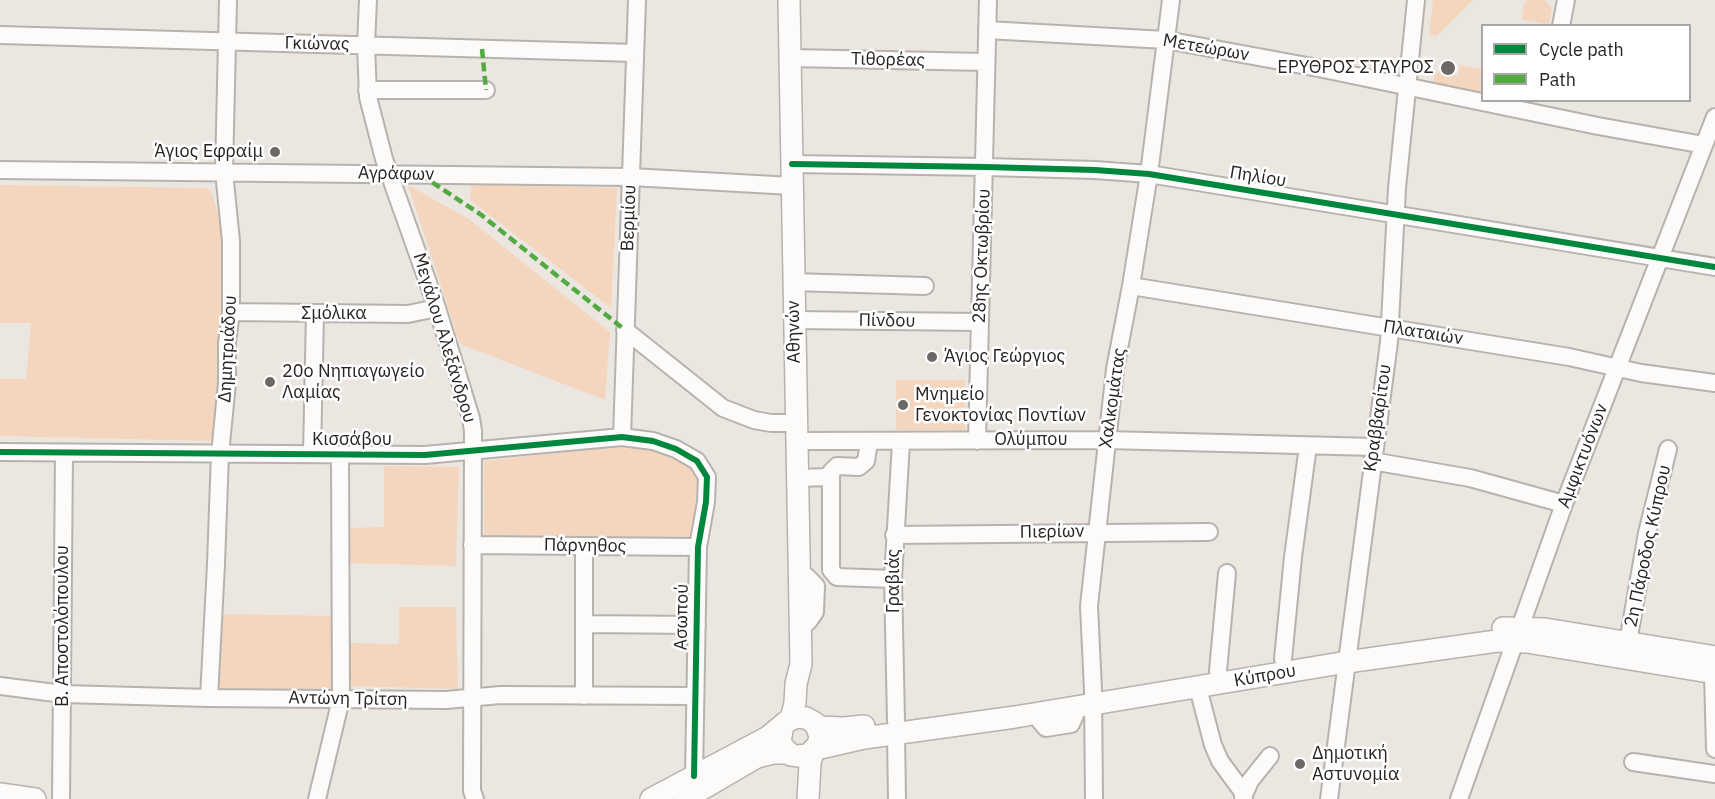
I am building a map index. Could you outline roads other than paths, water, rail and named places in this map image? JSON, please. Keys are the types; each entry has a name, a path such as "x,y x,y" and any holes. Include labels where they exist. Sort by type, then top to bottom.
{"main road":[{"name":"Αθηνών","path":"789,0 801,664 807,683 807,706 801,723"},
{"name":"Κύπρου","path":"801,723 844,728 896,727 1093,698 1198,688 1348,655 1498,628 1517,634 1714,668"},
{"name":"Κύπρου","path":"1517,634 1628,642 1714,668"},
{"name":"Κύπρου","path":"1093,698 1283,659 1348,655"},
{"path":"801,723 819,741 809,771 808,799"},
{"path":"800,799 797,766 780,741 801,723"},
{"path":"651,799 768,737 801,723"},
{"name":"Κύπρου","path":"688,798 757,757 772,753 802,756 896,727"},
{"path":"0,794 35,799"}],"street":[{"name":"Δημητριάδου","path":"209,698 220,454 231,312 231,241 224,172 228,0"},
{"name":"Μεγάλου Αλεξάνδρου","path":"368,0 367,90 375,128 471,418 474,451 472,796"},
{"name":"Βερμίου","path":"622,437 637,0"},
{"name":"28ης Οκτωβρίου","path":"977,441 986,166 988,0"},
{"name":"Χαλκομάτας","path":"1094,799 1089,606 1115,369 1149,174 1171,0"},
{"name":"Κραββαρίτου","path":"1329,799 1389,328 1396,214 1416,0"},
{"path":"1561,24 1566,0"},
{"name":"Μετεώρων","path":"987,30 1166,40 1407,86 1481,97"},
{"name":"Γκιώνας","path":"0,35 635,53"},
{"name":"Τιθορέας","path":"790,58 986,62"},
{"path":"367,90 486,90"},
{"name":"Μετεώρων","path":"1511,102 1543,107 1704,145"},
{"name":"Αμφικτυόνων","path":"1459,799 1564,504 1715,117"},
{"name":"Πηλίου","path":"792,164 986,166 1149,174 1715,267"},
{"name":"Αγράφων","path":"0,170 631,177 792,186"},
{"path":"793,282 925,286"},
{"name":"Πλαταιών","path":"1131,286 1578,359 1665,377 1715,383"},
{"name":"Σμόλικα","path":"231,312 408,314 436,308"},
{"path":"312,454 315,314"},
{"name":"Πίνδου","path":"794,320 980,322"},
{"path":"626,330 723,408 796,432"},
{"name":"Ολύμπου","path":"796,432 868,449 901,442 1107,440 1308,446 1373,454 1564,504"},
{"name":"Κισσάβου","path":"0,452 425,455 622,437 660,442 697,461"},
{"name":"Γραβιάς","path":"897,799 893,579 901,442"},
{"path":"1283,659 1293,557 1308,446"},
{"path":"868,449 866,461 859,466 837,466 831,472 831,572 837,577 893,579"},
{"name":"2η Πάροδος Κύπρου","path":"1628,642 1647,533 1668,449"},
{"name":"Β. Αποστολόπουλου","path":"61,799 64,453"},
{"path":"317,799 341,699 340,455"},
{"name":"Ασωπού","path":"694,776 698,547 706,502 707,477 697,461"},
{"path":"797,478 830,477"},
{"name":"Πιερίων","path":"894,535 1209,532"},
{"name":"Πάρνηθος","path":"472,545 698,547"},
{"path":"584,546 584,696"},
{"path":"1218,671 1227,573"},
{"path":"806,576 816,586 815,612 808,622"},
{"path":"584,624 697,625"},
{"path":"1714,668 1715,749"},
{"name":"Αντώνη Τρίτση","path":"0,686 63,694 209,698 446,700 500,695 695,696"},
{"path":"1198,688 1213,745 1220,761 1242,791 1243,798"},
{"path":"1040,721 1046,728 1071,724 1075,715"},
{"path":"1243,798 1250,781 1270,756"},
{"path":"1633,762 1715,774"}],"place":[{"name":"ΕΡΥΘΡΟΣ ΣΤΑΥΡΟΣ","path":"1448,68"},
{"name":"Άγιος Εφραίμ","path":"275,152"},
{"name":"Άγιος Γεώργιος","path":"932,357"},
{"name":"20ο Νηπιαγωγείο Λαμίας","path":"270,382"},
{"name":"Μνημείο Γενοκτονίας Ποντίων","path":"903,405"},
{"name":"Δημοτική Αστυνομία","path":"1300,764"}]}
